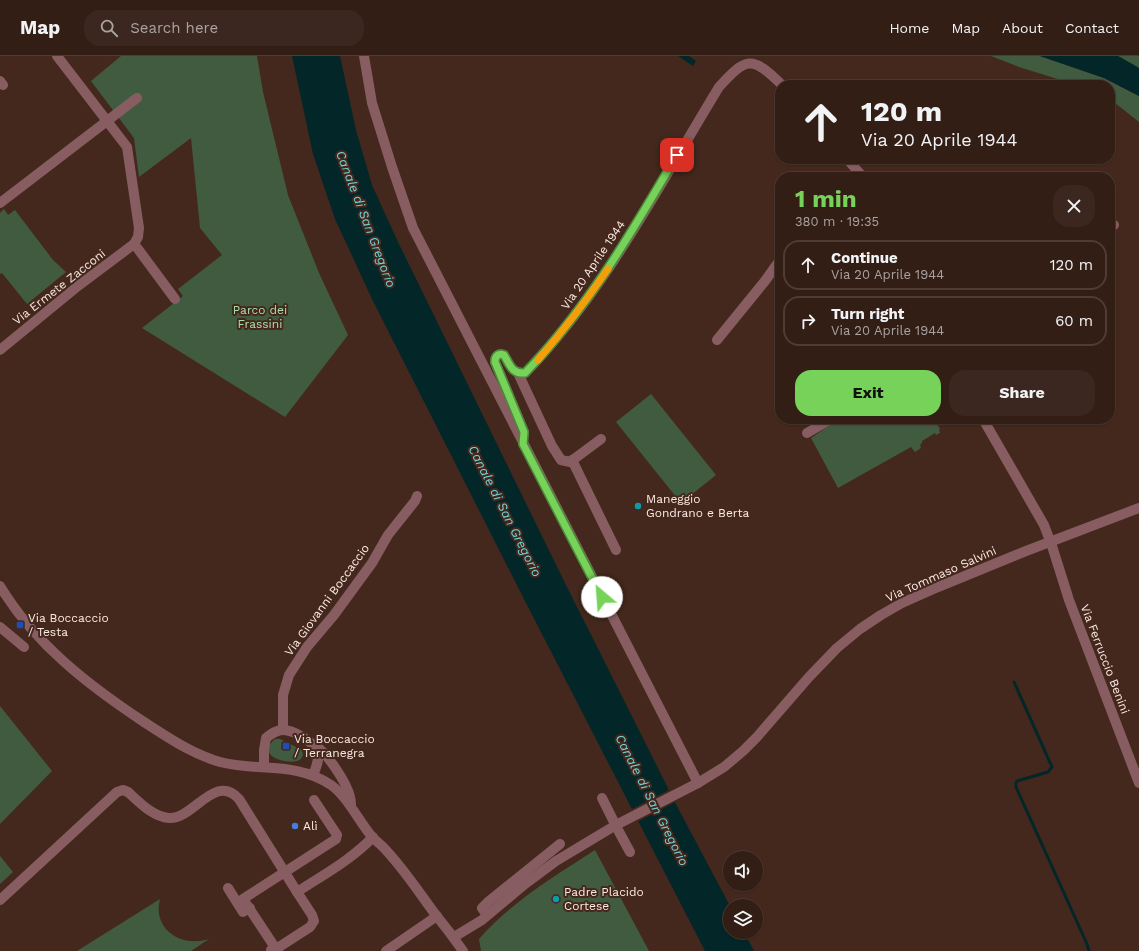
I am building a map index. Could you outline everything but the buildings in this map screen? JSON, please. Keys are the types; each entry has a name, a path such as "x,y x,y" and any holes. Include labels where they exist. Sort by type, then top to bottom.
{"street":[{"path":"57,56 127,147 139,228 138,237 134,244 175,299"},
{"path":"364,56 372,103 413,228 695,784"},
{"name":"Via 20 Aprile 1944","path":"518,373 525,373 538,360 560,335 587,300 616,256 719,86 737,65 750,57 762,64 777,80"},
{"path":"0,203 137,98"},
{"path":"851,164 859,172"},
{"name":"Via Ermete Zacconi","path":"0,350 41,316 134,244"},
{"path":"717,340 775,267"},
{"path":"523,444 524,432 495,362 495,357 497,355 504,355 513,369 518,373 552,446 561,460 570,462 601,439"},
{"path":"807,433 822,424"},
{"path":"986,424 1044,525 1050,542"},
{"path":"572,460 616,550"},
{"name":"Via Giovanni Boccaccio","path":"283,730 283,695 289,675 307,647 334,615 372,563 388,534 416,501 417,496"},
{"name":"Via Tommaso Salvini","path":"618,824 695,784 724,767 742,751 823,662 860,629 881,614 902,603 1026,551 1139,508"},
{"name":"Via Ferruccio Benini","path":"1050,542 1069,600 1139,783"},
{"path":"0,587 38,638 84,680 130,713 177,743 205,758 229,764 285,768 313,775 331,785 338,791 373,837 393,858 454,937 463,951"},
{"path":"0,628 24,647"},
{"path":"264,767 266,738 273,732 283,730 299,735 319,747 330,760 346,786 350,796 351,808"},
{"path":"309,741 317,752 318,761 313,775"},
{"path":"0,900 117,792 123,790 128,792 154,813 169,818 183,813 219,791 228,790 235,794 239,799 284,872 312,915 314,921 310,927 273,950 250,908 243,899 284,872 336,839 337,835 314,800"},
{"path":"602,798 618,824 630,852"},
{"path":"454,937 482,920 525,884 556,861 618,824"},
{"path":"297,892 351,857 373,837"},
{"path":"487,915 482,908 488,902 560,844"},
{"path":"228,888 243,912 250,908"},
{"path":"386,951 437,916"}],"green space":[{"name":"Parco dei Frassini","path":"121,56 257,56 263,92 288,195 319,273 348,335 285,417 142,328 183,296 178,289 222,255 200,228 191,138 139,177 134,138 91,81"},
{"path":"991,56 1040,56 1108,80 1061,80 1019,67"},
{"path":"1118,56 1139,56 1139,68"},
{"path":"1115,84 1139,96 1139,122 1115,103"},
{"path":"4,209 8,215 15,210 53,260 66,272 27,304 2,273 0,274 0,213"},
{"path":"651,394 716,475 681,503 616,422"},
{"path":"832,424 937,424 940,429 940,433 936,435 935,433 922,441 920,445 921,448 915,452 911,447 838,488 811,438"},
{"path":"0,706 52,771 0,824"},
{"path":"275,739 280,739 302,750 303,755 297,761 291,762 279,760 270,754 268,750"},
{"path":"595,850 649,951 481,951 479,939 505,913 534,890"},
{"path":"0,856 13,872 0,884"},
{"path":"160,899 160,919 171,934 188,941 209,939 191,951 77,951"}],"water":[{"name":"Canale di San Gregorio","path":"292,56 340,56 356,130 372,185 398,242 564,581 679,810 726,899 723,899 723,939 748,939 754,951 705,951 373,301 335,219 313,154"},
{"path":"678,56 689,56 696,61 693,66"},
{"path":"1040,56 1118,56 1139,68 1139,96 1115,84 1115,80 1108,80"}],"pier":[{"path":"671,789 677,801 637,822 630,810"}],"waterway":[{"path":"1014,682 1052,767 1048,772 1017,781 1016,787 1089,951"}],"slow traffic":[{"path":"538,360 560,335 587,300 608,269"}],"place":[{"name":"Maneggio Gondrano e Berta","path":"638,506"},
{"name":"Via Boccaccio / Testa","path":"20,625"},
{"name":"Via Boccaccio / Terranegra","path":"286,746"},
{"name":"Alì","path":"295,826"},
{"name":"Padre Placido Cortese","path":"556,899"}],"route":[{"path":"602,597 523,444 524,432 495,362 495,357 501,354 504,355 513,369 518,373 525,373 538,360 560,335 587,300 612,263 677,155"}]}
